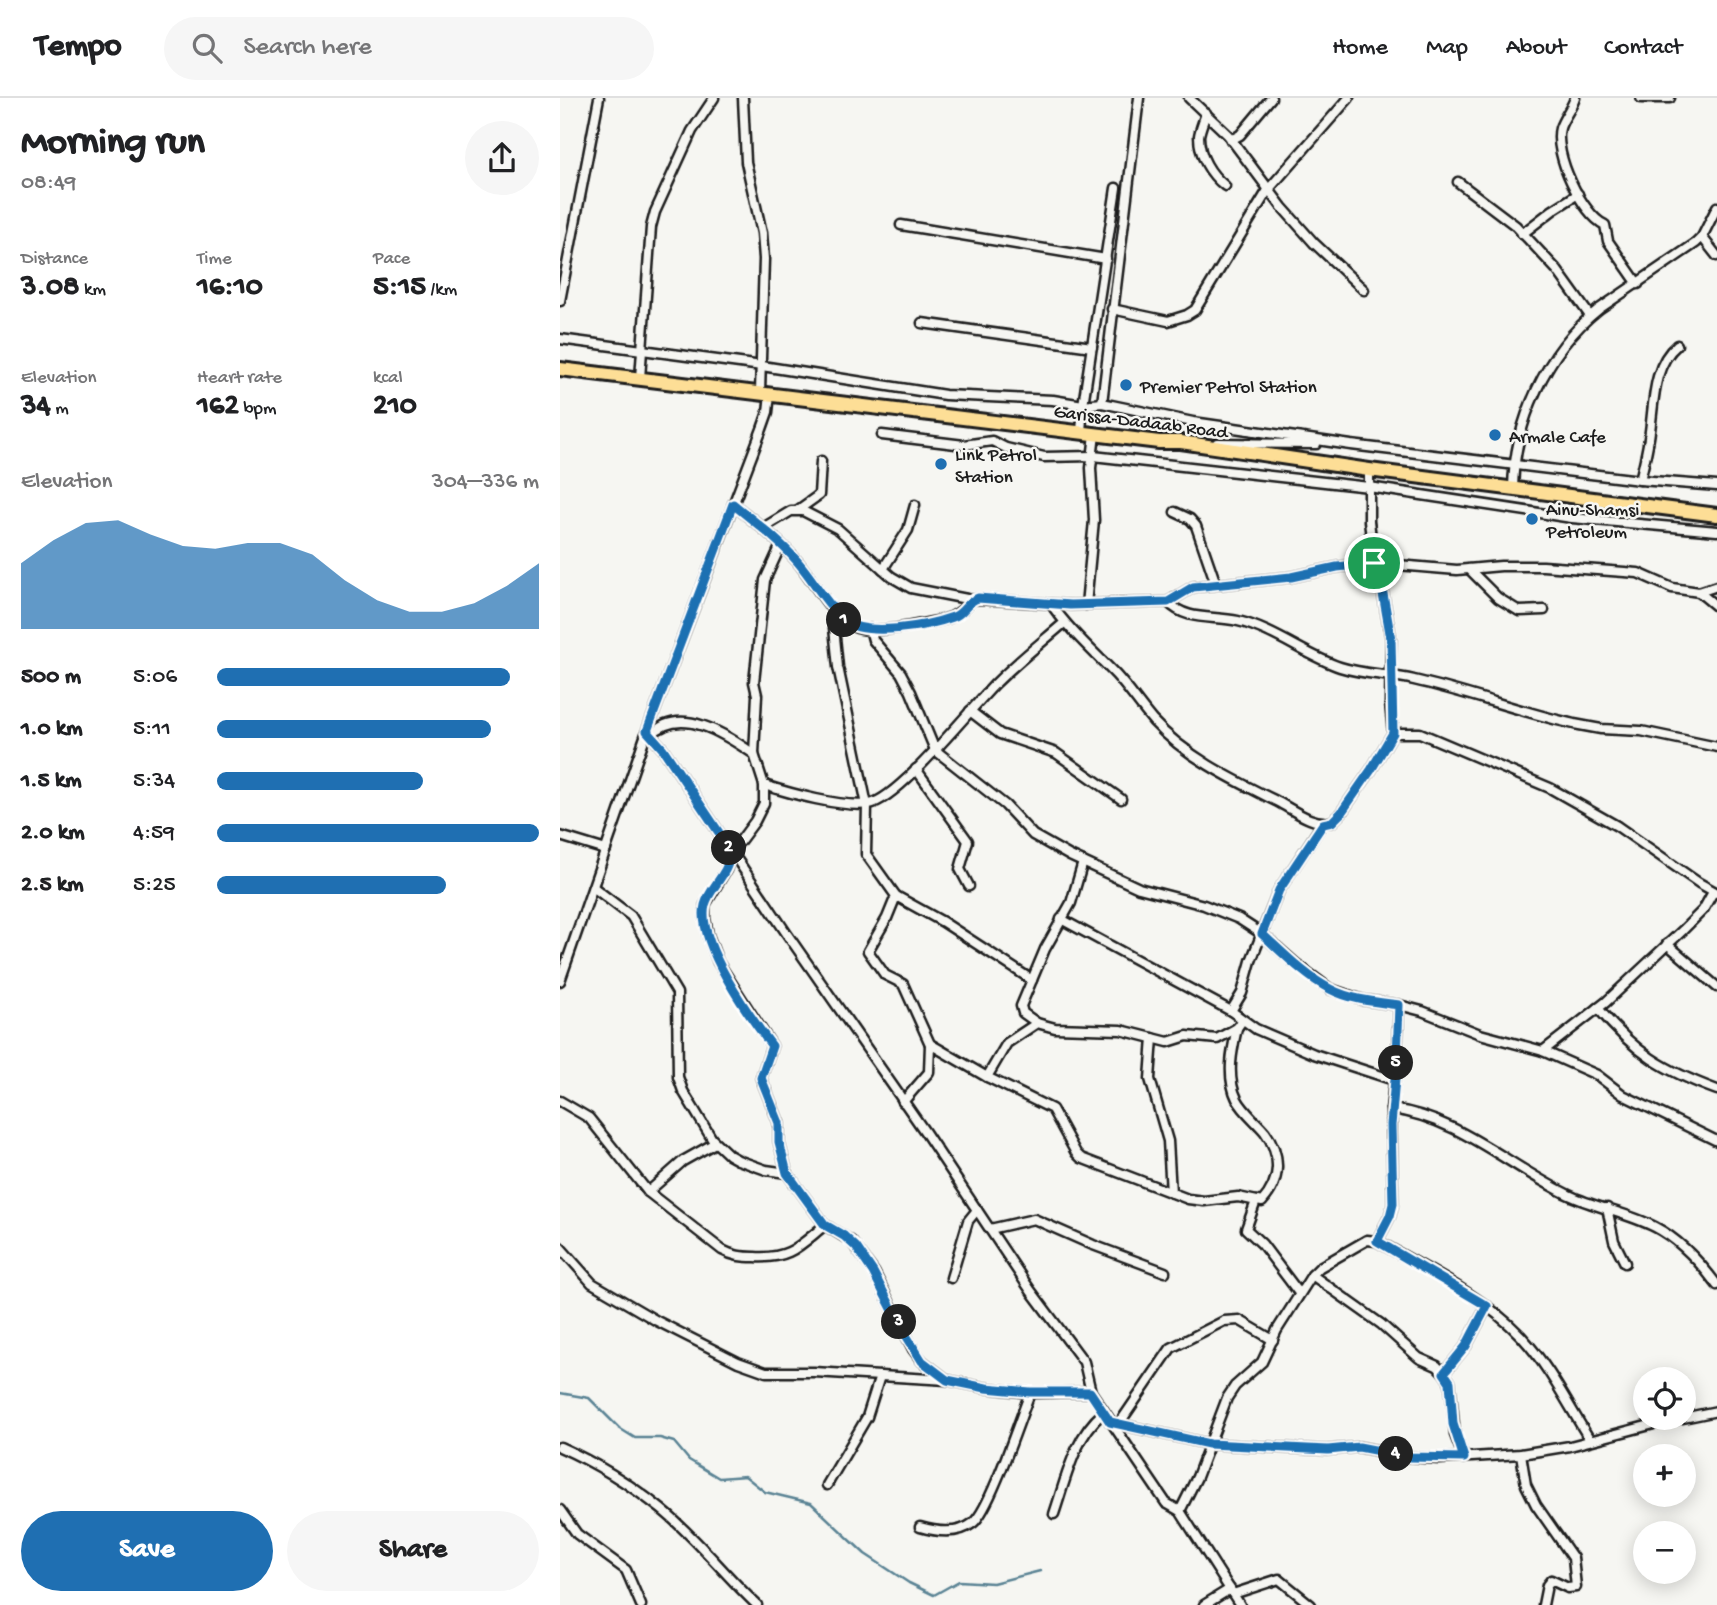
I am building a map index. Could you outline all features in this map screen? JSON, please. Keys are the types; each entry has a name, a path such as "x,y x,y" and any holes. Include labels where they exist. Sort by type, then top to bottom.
{"highway":[{"name":"Garissa-Dadaab Road","path":"560,369 1159,442 1181,442 1369,470 1717,514"}],"street":[{"path":"560,301 577,231 598,98"},
{"path":"640,378 653,220 692,131 714,98"},
{"path":"560,981 768,412 762,366 763,246 746,162 742,98"},
{"path":"1102,402 1139,98"},
{"path":"1189,98 1231,140 1268,190 1314,243 1364,290"},
{"path":"1231,140 1240,135 1271,98"},
{"path":"1112,309 1168,321 1195,310 1268,190 1349,98"},
{"path":"1575,98 1560,127 1559,144 1565,168 1589,214 1605,225 1608,242 1638,284"},
{"path":"1641,98 1670,98"},
{"path":"1206,113 1199,134 1205,161 1214,178 1225,186"},
{"path":"1458,181 1504,216 1522,234 1557,270 1590,316"},
{"path":"1082,432 1083,405 1116,188"},
{"path":"1522,234 1553,209 1578,194"},
{"path":"1513,489 1514,464 1532,398 1567,341 1590,316 1696,243 1702,237 1717,207"},
{"path":"901,225 1106,259"},
{"path":"1702,237 1717,256"},
{"path":"922,323 1092,347"},
{"path":"560,339 762,366 945,395 1053,400 1083,405 1102,402 1193,422 1351,445 1640,480 1717,486"},
{"path":"1640,480 1660,370 1664,358 1677,345"},
{"path":"1086,605 1094,520 1095,434"},
{"path":"882,435 964,445 992,441 1006,448 1044,457 1093,456 1369,487 1558,516 1717,531"},
{"path":"1181,442 1351,445"},
{"path":"762,528 791,511 798,510 820,495 821,461"},
{"path":"1051,604 1065,624 1118,677 1152,720 1196,757 1314,822 1332,822 1371,770 1393,733 1387,617 1380,577 1374,563 1369,522 1369,470"},
{"path":"1596,520 1598,500"},
{"path":"733,504 797,561 832,608 856,628 908,627 955,617 972,600 978,598 1086,605 1168,602 1193,587 1291,577 1337,567 1374,563 1457,570 1543,566 1626,571 1648,576 1672,588 1699,592 1717,586"},
{"path":"883,569 908,530 915,505"},
{"path":"798,510 838,530 883,569 911,588 972,600"},
{"path":"1175,512 1190,519 1196,526 1216,584"},
{"path":"781,545 765,580 754,682 757,695 754,754 764,785 764,803 755,821 732,852 726,870 705,905 706,926 724,974 772,1046 761,1078 779,1123 779,1142 787,1173 825,1225 856,1247 873,1272 913,1349 922,1361 947,1380"},
{"path":"1469,569 1498,598 1519,611 1544,610"},
{"path":"1699,592 1717,607"},
{"path":"1168,602 1176,611 1186,615 1237,621 1264,630 1340,667 1411,679 1562,721 1601,729 1641,732 1717,747"},
{"path":"832,608 838,667 867,805 866,853 895,896 943,922 1032,980"},
{"path":"764,785 803,797 867,805 886,797 935,750 1002,678 1065,624"},
{"path":"870,629 873,640 901,673 935,750 1005,804 1033,835 1083,862 1153,892 1215,909 1239,919 1262,934 1330,989 1363,1000 1422,1011 1511,1044 1543,1051 1597,1074 1623,1094 1717,1141"},
{"path":"970,711 1000,734 1056,753 1121,799"},
{"path":"649,733 663,725 693,723 713,729 754,754"},
{"path":"649,733 663,749 1031,1291 1084,1362 1090,1392 1103,1413 1114,1423 1166,1503 1180,1511 1240,1605"},
{"path":"1393,733 1420,733 1550,789 1617,826 1715,892 1703,910 1598,1008 1543,1051"},
{"path":"916,769 968,841 960,869 969,886"},
{"path":"1231,1012 1242,993 1251,961 1279,890 1323,824"},
{"path":"560,836 606,850"},
{"path":"1083,862 1071,903 1021,1006 1023,1013 1037,1023 1074,1030 1121,1030 1168,1042 1187,1036 1217,1039 1239,1025"},
{"path":"593,887 631,916 677,993 678,1077 683,1091 715,1143 738,1160 760,1169 787,1173"},
{"path":"895,896 869,953 885,975 903,984 930,1044 929,1072 904,1102"},
{"path":"1061,919 1231,1012 1239,1025 1314,1054 1394,1080"},
{"path":"1667,944 1717,987"},
{"path":"1377,1241 1393,1204 1391,1109 1399,1005"},
{"path":"1598,1008 1618,1033 1637,1050 1674,1071 1717,1090"},
{"path":"987,1077 1007,1043 1037,1023"},
{"path":"930,1044 987,1077 1052,1109 1081,1158 1171,1193 1204,1201 1238,1197 1262,1202 1269,1194 1277,1176 1278,1166 1266,1134 1236,1096 1231,1063 1239,1025"},
{"path":"1153,1038 1150,1079 1168,1141 1171,1193"},
{"path":"560,1101 589,1118 648,1192 722,1250 735,1256 777,1258 790,1252 825,1225"},
{"path":"1391,1109 1408,1111 1441,1122 1486,1146 1529,1175 1572,1197 1654,1227 1681,1245 1717,1285"},
{"path":"648,1192 683,1161 715,1143"},
{"path":"1256,1201 1246,1229 1262,1244 1299,1293"},
{"path":"1607,1208 1614,1241 1625,1264"},
{"path":"951,1278 968,1221 977,1210"},
{"path":"990,1229 1034,1219 1165,1272"},
{"path":"1180,1511 1227,1398 1235,1386 1262,1362 1299,1293 1320,1267 1367,1240 1377,1241 1487,1306 1520,1335 1590,1440"},
{"path":"560,1247 592,1283 657,1321 738,1362 774,1373 814,1372 947,1380 986,1388 1030,1392 1090,1392"},
{"path":"1312,1275 1381,1324 1419,1358 1437,1366 1444,1373 1450,1382 1453,1424 1464,1458"},
{"path":"1444,1373 1466,1346 1487,1306"},
{"path":"1114,1423 1171,1348 1224,1321 1239,1320 1273,1340"},
{"path":"827,1485 867,1417 880,1376"},
{"path":"920,1527 939,1532 974,1523 997,1479 1030,1392"},
{"path":"1114,1423 1209,1444 1328,1450 1359,1447 1410,1457 1464,1458 1521,1454 1570,1446 1717,1411"},
{"path":"1054,1514 1081,1439 1092,1422 1103,1413"},
{"path":"560,1447 597,1465 663,1510 757,1605"},
{"path":"1521,1454 1526,1485 1574,1562 1576,1587 1568,1588 1551,1580 1547,1585 1543,1605"},
{"path":"560,1510 577,1534 626,1570 641,1605"},
{"path":"1203,1605 1231,1592 1279,1578 1311,1605"}],"waterway":[{"path":"560,1393 589,1398 619,1428 635,1438 660,1438 674,1442 689,1460 719,1478 745,1476 765,1492 811,1503 865,1554 909,1583 934,1595 959,1581 993,1583 1040,1571"}],"place":[{"name":"Premier Petrol Station","path":"1126,385"},
{"name":"Armale Cafe","path":"1495,435"},
{"name":"Link Petrol Station","path":"941,464"},
{"name":"Ainu-Shamsi Petroleum","path":"1532,519"}],"route":[{"path":"733,504 797,561 832,608 856,628 908,627 955,617 972,600 978,598 1070,605 1168,602 1193,587 1315,574 1337,567 1374,563 1380,577 1391,639 1393,733 1336,820 1323,824 1279,890 1262,934 1330,989 1363,1000 1399,1005 1391,1109 1393,1204 1377,1241 1487,1306 1463,1351 1444,1373 1450,1382 1455,1435 1464,1458 1410,1457 1359,1447 1328,1450 1209,1444 1110,1422 1090,1392 1030,1392 986,1388 947,1380 922,1361 913,1349 873,1272 856,1247 825,1225 787,1173 779,1142 779,1123 761,1078 772,1046 718,962 705,918 705,905 726,870 732,852 663,749 647,731 733,504"}]}
